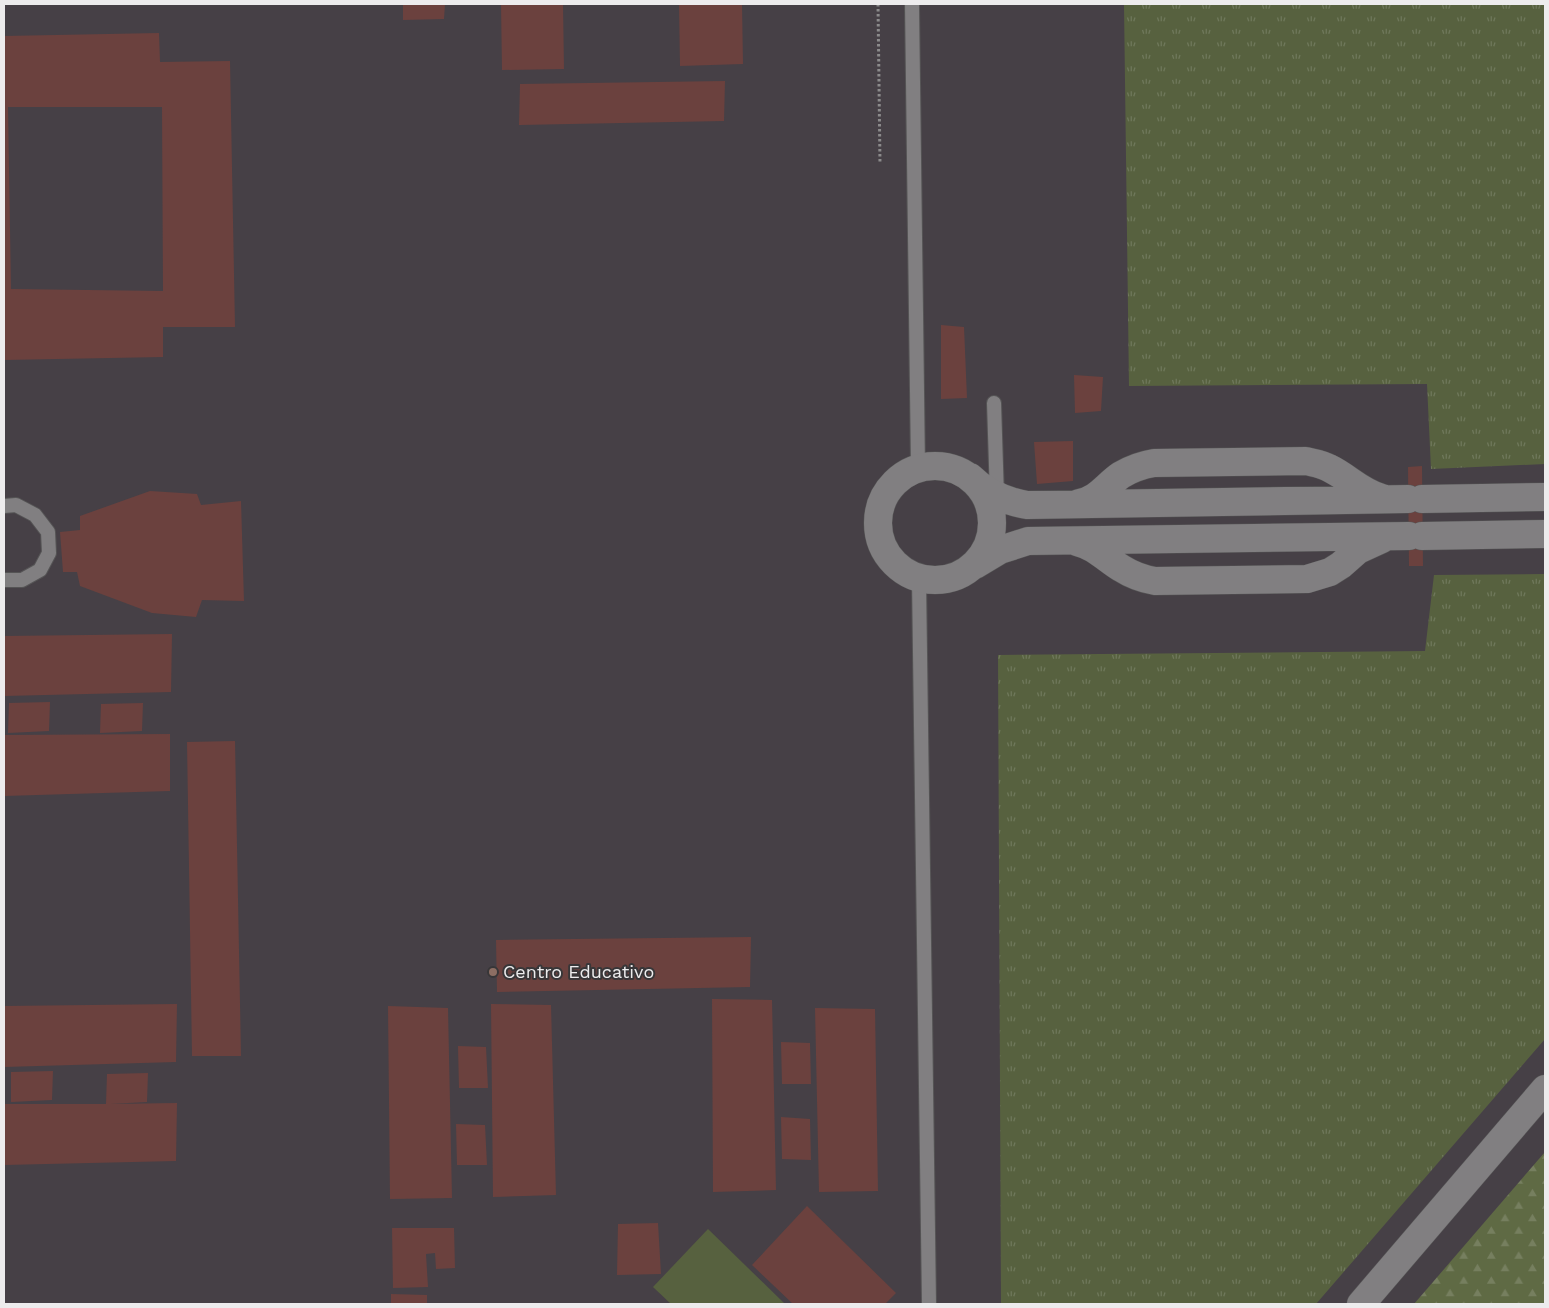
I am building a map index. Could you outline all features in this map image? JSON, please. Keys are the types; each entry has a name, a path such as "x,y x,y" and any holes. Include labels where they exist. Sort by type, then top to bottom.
{"street":[{"path":"1068,504 1085,502 1092,499 1103,492 1120,476 1136,467 1154,463 1306,461 1319,463 1330,468 1358,488 1379,497 1407,499"},
{"path":"1545,498 1027,505 997,497 978,485 970,477 954,469 936,465 918,468 902,476 889,488 880,505 877,522 879,540 887,557 901,571 920,580 939,581 959,576 987,556 1013,545 1028,542 1545,534"},
{"path":"970,477 982,490 991,508 992,529 987,548 976,565"},
{"path":"1068,541 1092,548 1121,568 1143,579 1155,581 1307,579 1330,572 1358,550 1379,540 1407,536"},
{"path":"1361,1304 1545,1089"}],"lane":[{"path":"912,4 918,468"},
{"path":"994,404 997,497"},
{"path":"4,506 16,505 35,515 48,532 49,553 40,570 22,580 4,580"},
{"path":"920,580 930,1304"}],"path":[{"path":"878,4 880,164"}],"shaded area":[{"name":"Centro Educativo","path":"4,4 1545,4 1545,1304 4,1304"}],"green space":[{"path":"1124,4 1545,4 1545,464 1431,469 1427,384 1129,386"},
{"path":"1545,574 1545,1039 1316,1304 1001,1304 998,655 1425,651 1434,575"},
{"path":"1545,1152 1545,1304 1414,1304"},
{"path":"708,1229 785,1304 671,1304 653,1287"}],"building":[{"path":"403,4 445,4 444,19 403,20"},
{"path":"501,4 563,4 564,69 502,70"},
{"path":"679,4 742,4 743,64 680,66"},
{"path":"159,33 160,62 230,61 235,327 163,327 163,357 4,360 4,36","holes":["8,107 162,107 163,291 11,289"]},
{"path":"725,81 724,121 519,125 520,84"},
{"path":"941,325 964,327 967,398 941,399"},
{"path":"1074,375 1103,377 1101,411 1075,413"},
{"path":"1073,441 1073,481 1037,484 1034,442"},
{"path":"1422,466 1423,566 1409,566 1408,467"},
{"path":"150,491 197,494 201,505 241,501 244,601 202,600 196,617 152,613 80,586 77,572 63,572 60,532 80,530 80,516"},
{"path":"172,634 171,692 4,696 4,636"},
{"path":"50,702 49,731 8,733 9,703"},
{"path":"143,703 142,731 100,733 101,704"},
{"path":"170,734 170,791 4,796 4,735"},
{"path":"235,741 241,1056 192,1056 187,742"},
{"path":"751,937 750,987 497,992 496,940"},
{"path":"712,999 772,1000 776,1190 713,1192"},
{"path":"177,1004 176,1062 4,1067 4,1006"},
{"path":"491,1004 551,1005 556,1195 493,1197"},
{"path":"388,1006 448,1008 452,1198 390,1199"},
{"path":"815,1008 875,1009 878,1191 819,1192"},
{"path":"781,1042 810,1043 811,1084 782,1084"},
{"path":"458,1046 486,1047 488,1088 459,1088"},
{"path":"53,1071 52,1100 11,1102 11,1072"},
{"path":"148,1073 147,1102 110,1104 177,1103 176,1161 4,1165 4,1104 106,1104 107,1074"},
{"path":"781,1117 810,1119 811,1160 782,1159"},
{"path":"456,1124 485,1125 487,1165 457,1165"},
{"path":"807,1206 896,1293 885,1304 793,1304 752,1265"},
{"path":"658,1223 661,1274 617,1275 618,1224"},
{"path":"392,1228 454,1228 455,1268 436,1269 435,1253 426,1254 428,1287 393,1288"},
{"path":"391,1294 427,1295 427,1304 391,1304"}],"place":[{"name":"Centro Educativo","path":"493,972"}]}
